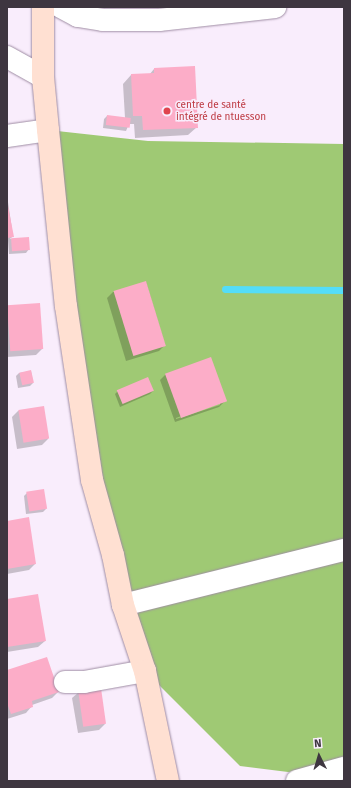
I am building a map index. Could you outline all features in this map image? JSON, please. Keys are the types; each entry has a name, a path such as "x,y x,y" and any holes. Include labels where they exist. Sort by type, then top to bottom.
{"street":[{"path":"43,7 43,78 66,306 92,480 114,555 123,605 145,671 168,781"},
{"path":"61,7 78,16 111,20 166,19 275,7"},
{"path":"7,57 43,78"},
{"path":"7,136 48,130"},
{"path":"123,605 344,550"},
{"path":"65,682 84,682 145,671"},
{"path":"297,781 344,768"}],"green space":[{"path":"48,130 148,141 344,144 344,779 240,766 145,671 123,605"}],"building":[{"path":"195,66 198,128 143,130 142,116 133,116 131,74 154,73 154,68"},
{"path":"107,115 131,118 130,128 106,125"},
{"path":"7,201 14,237 7,238"},
{"path":"29,237 30,250 12,251 11,238"},
{"path":"146,281 166,346 133,356 113,291"},
{"path":"40,303 43,349 10,351 7,305"},
{"path":"211,357 227,401 181,418 165,374"},
{"path":"31,370 34,383 22,385 19,373"},
{"path":"148,377 154,391 123,404 117,390"},
{"path":"44,406 49,439 23,443 18,410"},
{"path":"44,489 47,509 29,512 26,492"},
{"path":"29,517 36,564 7,569 7,521"},
{"path":"38,594 46,641 7,647 7,599"},
{"path":"47,657 59,692 32,701 33,707 11,714 7,703 7,670"},
{"path":"101,688 106,724 83,727 78,691"}],"waterway":[{"path":"225,289 344,290"}],"place":[{"name":"centre de santé intégré de ntuesson","path":"167,111"}]}
